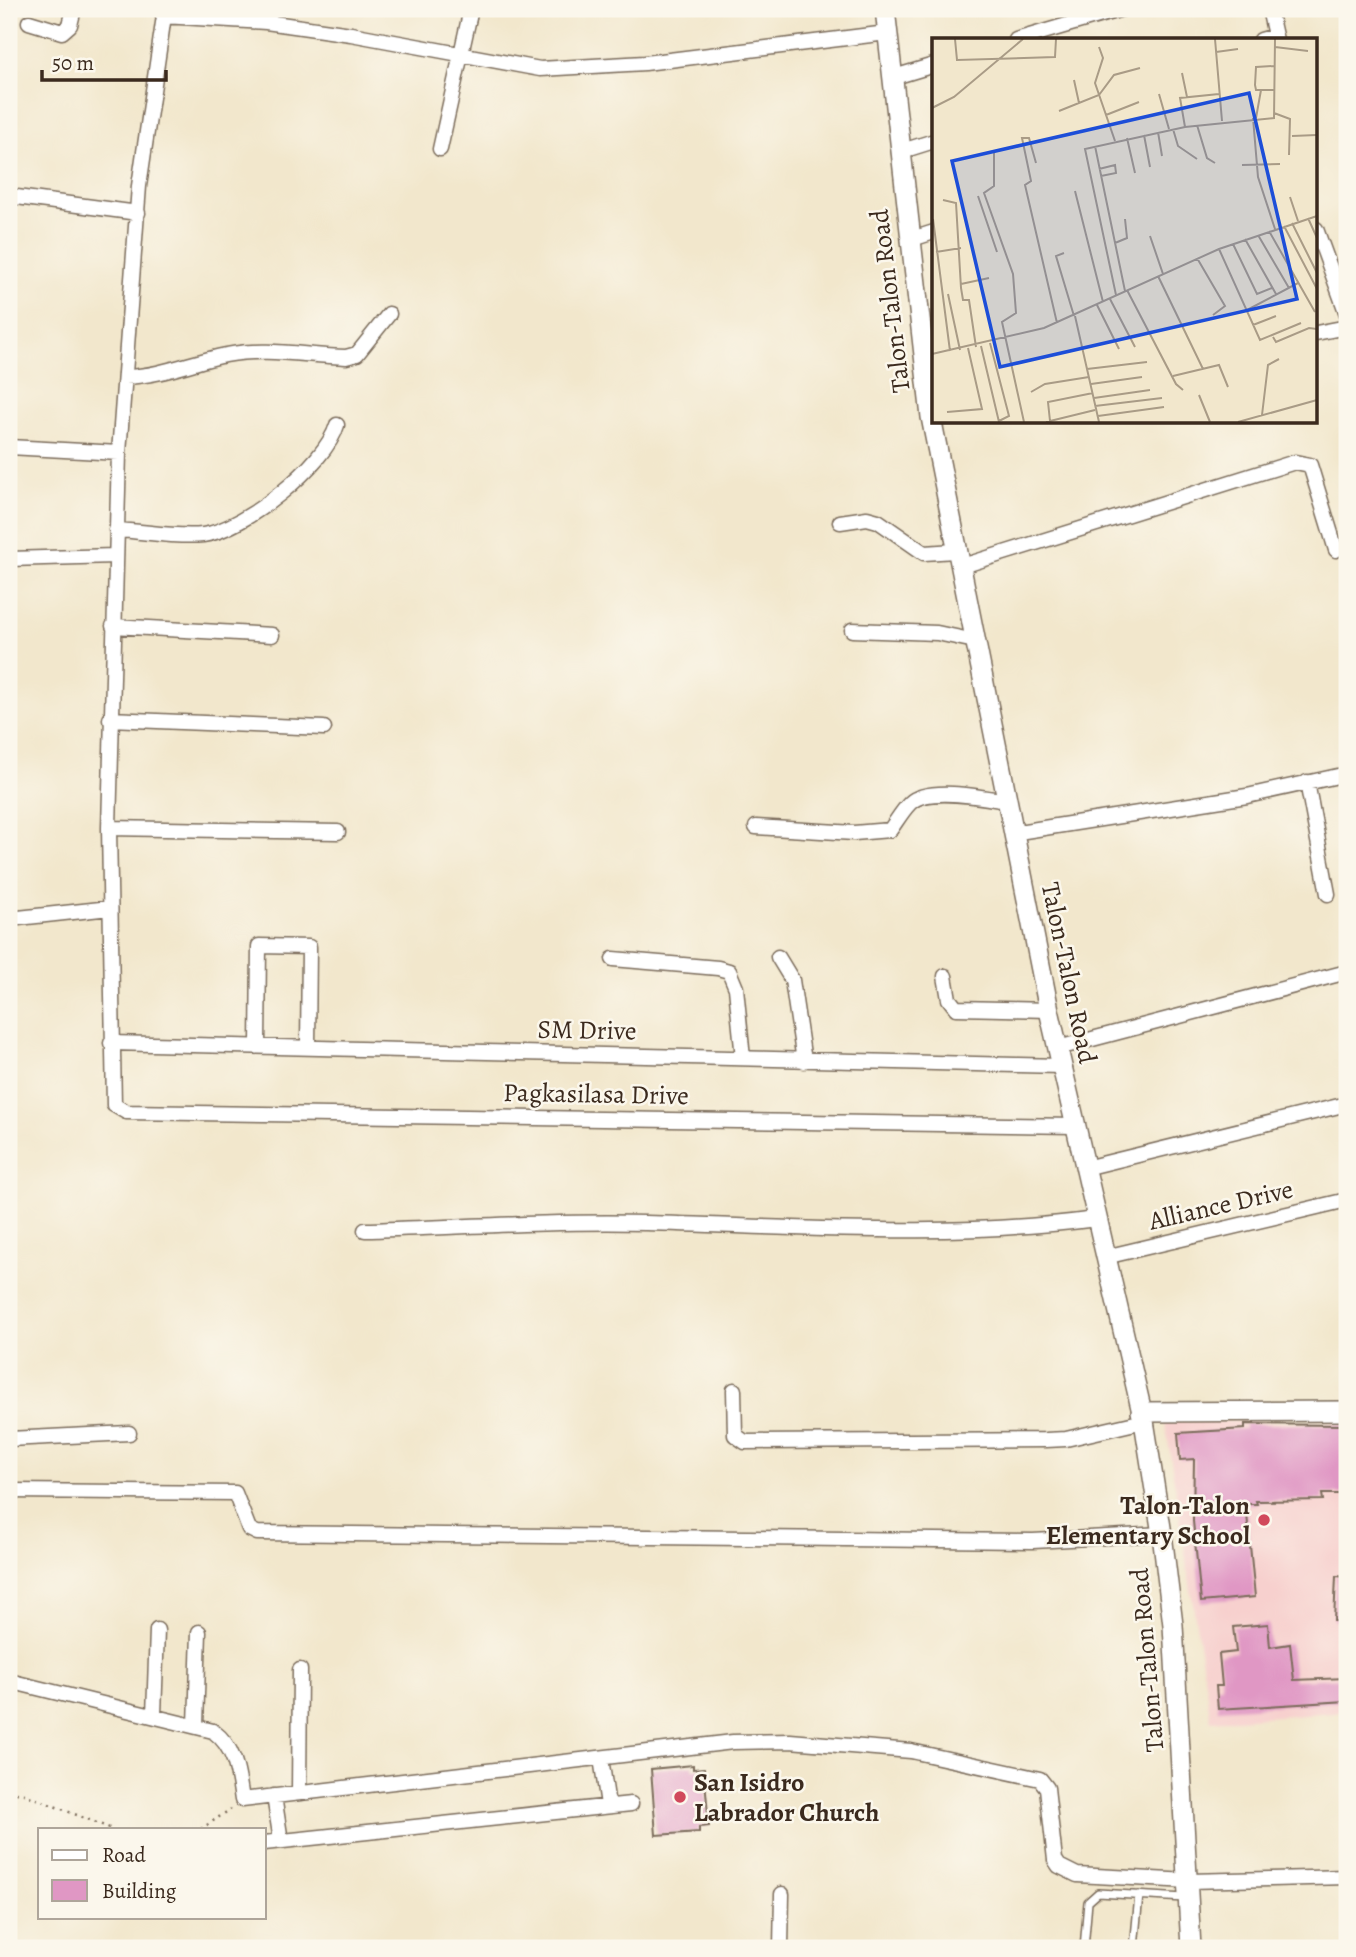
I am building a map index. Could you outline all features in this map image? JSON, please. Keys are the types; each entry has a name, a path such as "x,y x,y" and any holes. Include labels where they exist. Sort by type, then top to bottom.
{"street":[{"path":"29,22 62,32 70,25 74,9"},
{"path":"440,149 471,9"},
{"name":"Talon-Talon Road","path":"885,9 909,240 926,321 932,417"},
{"path":"1023,38 1122,9"},
{"path":"1269,9 1271,38"},
{"path":"111,1043 110,719 119,453 138,213 164,12 266,22 540,69 572,69 887,33"},
{"path":"891,78 932,66"},
{"path":"900,152 932,142"},
{"path":"9,196 138,213"},
{"path":"909,240 932,233"},
{"path":"1318,234 1347,314"},
{"path":"125,377 150,376 225,355 249,352 346,357 363,348 389,314"},
{"path":"1318,333 1347,327"},
{"name":"Talon-Talon Road","path":"933,424 957,559 1049,1010 1143,1416 1173,1625 1191,1948"},
{"path":"116,530 203,535 232,525 309,468 328,447 337,425"},
{"path":"9,447 119,453"},
{"path":"840,522 867,518 878,521 924,552 957,559 1295,462 1310,465 1314,472 1322,511 1336,550"},
{"path":"9,559 115,556"},
{"path":"113,626 272,635"},
{"path":"852,630 926,632 975,641"},
{"path":"110,719 324,728"},
{"path":"1012,833 1247,796 1347,774"},
{"path":"1307,782 1328,894"},
{"path":"756,827 854,833 890,830 911,802 924,795 969,796 1006,801"},
{"path":"109,828 338,832"},
{"path":"9,919 110,908"},
{"path":"258,1046 260,946 309,947 308,1048"},
{"path":"778,957 792,980 804,1060"},
{"path":"613,959 729,971 736,988 743,1058"},
{"name":"SM Drive","path":"111,1043 804,1060 1059,1057 1347,972"},
{"path":"946,976 949,999 956,1007 1049,1010"},
{"name":"Pagkasilasa Drive","path":"111,1043 113,1100 117,1109 1075,1126"},
{"path":"1085,1168 1347,1104"},
{"name":"Alliance Drive","path":"1105,1257 1347,1200"},
{"path":"365,1230 645,1223 808,1231 1003,1230 1096,1219"},
{"path":"734,1390 735,1435 745,1442 1066,1439 1143,1416 1347,1411"},
{"path":"9,1439 129,1433"},
{"path":"9,1491 235,1493 249,1529 257,1533 1032,1541 1162,1534"},
{"path":"155,1715 157,1630"},
{"path":"196,1725 199,1632"},
{"path":"299,1793 300,1670"},
{"path":"9,1681 213,1731 229,1748 235,1760 243,1800 733,1742 790,1741 911,1751 1027,1773 1040,1779 1047,1788 1059,1866 1077,1875 1189,1890 1347,1877"},
{"path":"601,1758 608,1805"},
{"path":"274,1796 281,1841"},
{"path":"266,1843 631,1804"},
{"path":"781,1948 782,1894"}],"lane":[{"path":"1084,1948 1088,1902 1098,1893 1139,1895 1189,1890"},
{"path":"1134,1948 1139,1895"}],"path":[{"path":"9,1792 24,1794 109,1828"},
{"path":"202,1828 243,1800"}],"shaded area":[{"name":"Talon-Talon Elementary School","path":"1165,1421 1347,1422 1347,1711 1211,1721"}],"building":[{"path":"1245,1424 1347,1425 1347,1494 1322,1494 1323,1500 1256,1501 1257,1504 1246,1504 1255,1597 1201,1602 1193,1521 1194,1459 1180,1460 1178,1433 1245,1429"},
{"path":"1336,1576 1347,1577 1347,1621 1334,1621"},
{"path":"1268,1624 1270,1647 1290,1644 1294,1680 1347,1678 1347,1701 1218,1709 1216,1686 1222,1686 1219,1654 1236,1652 1233,1627"},
{"name":"San Isidro Labrador Church","path":"693,1765 693,1769 704,1768 709,1826 699,1827 699,1832 656,1835 651,1769"}],"place":[{"name":"Talon-Talon Elementary School","path":"1264,1520"},
{"name":"San Isidro Labrador Church","path":"680,1797"}]}
